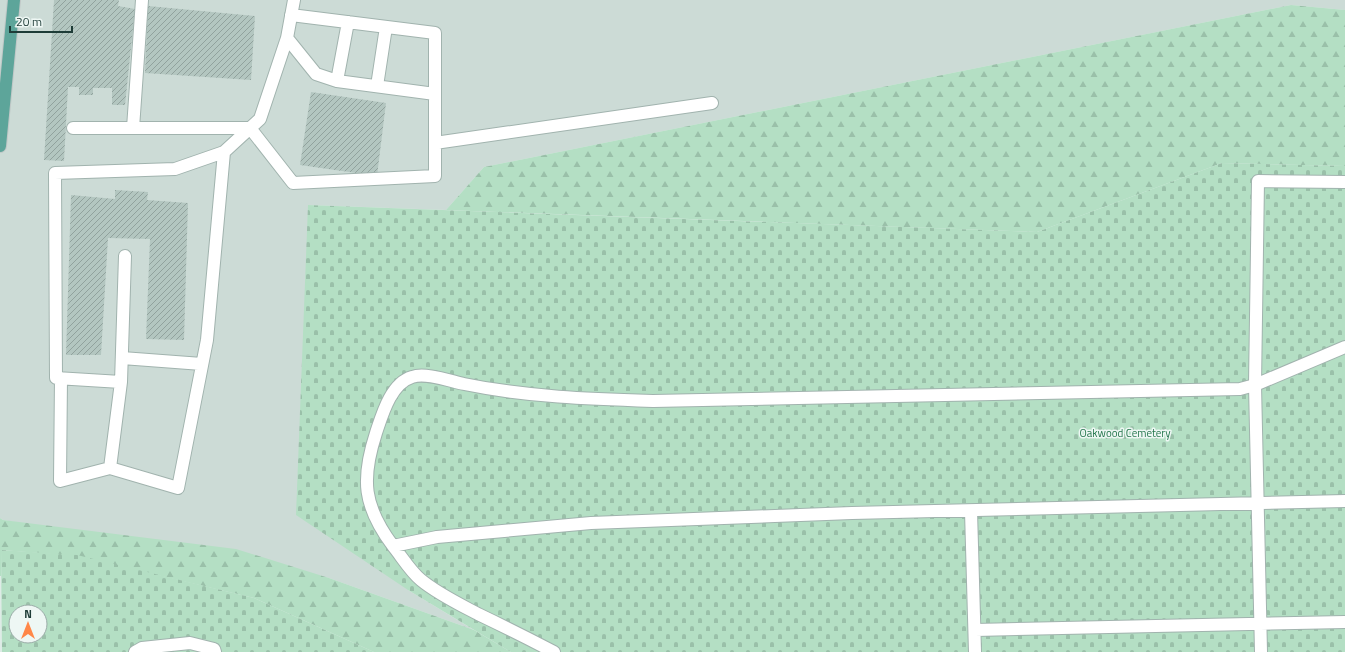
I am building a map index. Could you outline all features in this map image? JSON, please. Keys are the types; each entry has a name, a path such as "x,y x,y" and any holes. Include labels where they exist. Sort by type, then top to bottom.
{"main road":[{"path":"0,146 14,0"}],"lane":[{"path":"133,128 142,0"},
{"path":"121,382 56,378 55,173 175,169 224,152 260,119 287,38 294,0"},
{"path":"250,128 293,183 435,176 435,33 291,14"},
{"path":"337,81 348,22"},
{"path":"377,86 386,27"},
{"path":"287,38 316,74 337,81 435,94"},
{"path":"435,143 712,103"},
{"path":"73,128 250,128"},
{"path":"61,378 60,481 110,468 178,488 207,340 224,152"},
{"path":"1261,652 1255,385 1258,182 1345,182"},
{"path":"110,468 121,382 125,256"},
{"path":"554,652 453,601 421,580 386,536 372,511 367,496 366,480 369,455 381,417 395,390 402,381 413,376 424,375 472,386 530,395 582,399 653,401 1240,388 1255,385 1345,347"},
{"path":"122,358 202,364"},
{"path":"393,546 437,537 591,523 1345,501"},
{"path":"971,511 976,652"},
{"path":"975,630 1345,622"},
{"path":"135,652 142,648 190,643 214,649 215,652"}],"shaded area":[{"path":"0,0 1345,0 1345,10 1291,5 484,167 446,210 308,205 408,590 474,630 329,578 3,520 0,518"}],"green space":[{"path":"1291,5 1345,10 1345,166 1222,163 1037,232 446,210 484,167"},
{"name":"Oakwood Cemetery","path":"1222,163 1345,166 1345,652 511,652 408,590 296,515 308,205 1037,232"},
{"path":"0,518 3,520 236,549 329,578 474,630 511,652 374,652 254,598 77,556 1,550 0,576"},
{"path":"1,550 77,555 254,598 374,652 2,652"}],"building":[{"path":"54,0 119,0 118,6 135,9 125,105 112,105 112,88 93,88 93,95 79,95 79,87 68,87 64,161 44,160"},
{"path":"148,6 255,16 251,80 145,73"},
{"path":"311,92 386,103 377,176 300,165"},
{"path":"115,190 148,192 147,200 188,203 184,340 146,339 150,239 108,238 101,355 66,355 71,195 115,199"}]}
